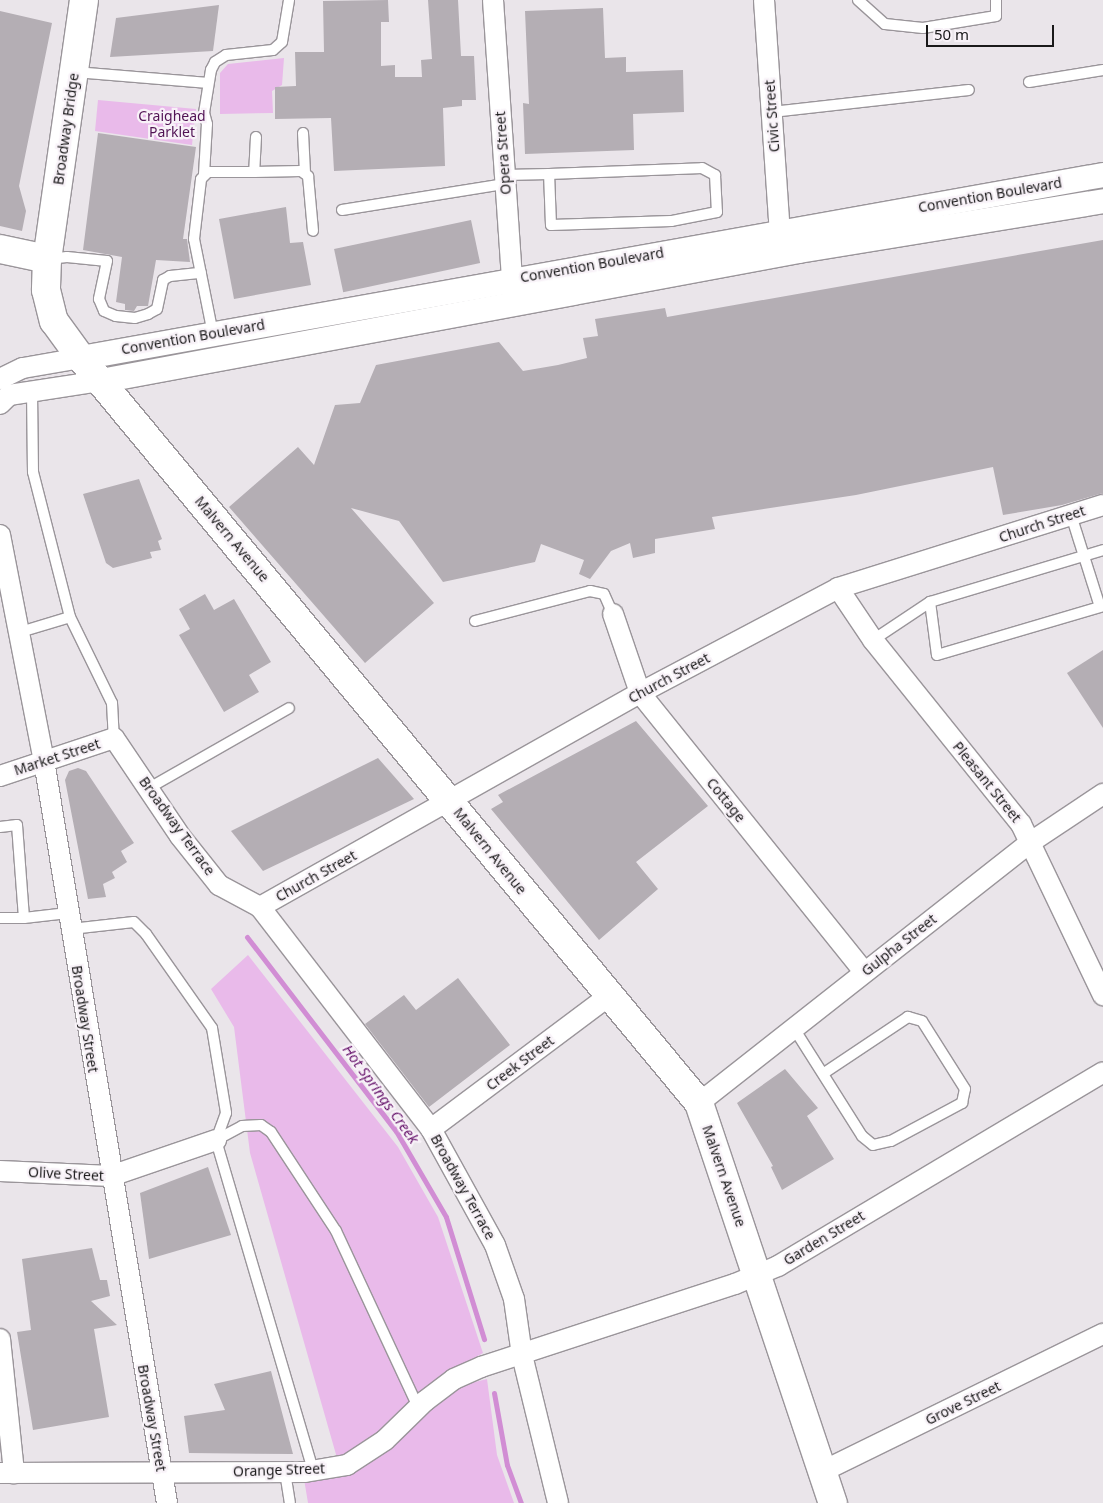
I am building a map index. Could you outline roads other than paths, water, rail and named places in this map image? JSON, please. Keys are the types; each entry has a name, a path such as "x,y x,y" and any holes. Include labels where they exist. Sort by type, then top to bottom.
{"main road":[{"name":"Broadway Bridge","path":"47,259 84,0"},
{"path":"0,250 47,259"},
{"name":"Malvern Avenue","path":"47,259 46,290 54,321 81,358 699,1103 833,1503"}],"street":[{"name":"Opera Street","path":"492,0 514,306"},
{"name":"Civic Street","path":"764,0 780,232"},
{"name":"Convention Boulevard","path":"81,358 1103,175"},
{"name":"Convention Boulevard","path":"101,381 514,306 799,251 1103,201"},
{"path":"0,379 23,368 81,358"},
{"path":"0,404 9,395 101,381"},
{"name":"Church Street","path":"260,907 640,693 838,588 1103,504"},
{"name":"Broadway Street","path":"0,535 44,761 111,1176 167,1503"},
{"name":"Pleasant Street","path":"838,588 873,640 1021,824 1103,995"},
{"name":"Cottage","path":"613,614 640,693 864,972"},
{"name":"Market Street","path":"0,776 114,738"},
{"name":"Broadway Terrace","path":"114,738 180,836 220,885 260,907 431,1129 495,1245 514,1299 522,1356 558,1503"},
{"name":"Gulpha Street","path":"699,1103 795,1030 864,972 1030,842 1103,794"},
{"name":"Creek Street","path":"431,1129 609,996"},
{"name":"Garden Street","path":"522,1356 758,1275 1103,1072"},
{"name":"Olive Street","path":"0,1171 111,1176 216,1140"},
{"name":"Grove Street","path":"823,1471 1103,1334"},
{"path":"0,1339 7,1473"},
{"name":"Orange Street","path":"7,1473 285,1472 347,1465 385,1440 418,1407 454,1380 522,1356"}],"lane":[{"path":"213,334 194,239 204,174 207,83 215,62 226,56 272,50 282,42 289,0"},
{"path":"858,0 885,24 923,28 996,16 996,0"},
{"path":"1028,82 1103,70"},
{"path":"74,72 207,83"},
{"path":"772,112 969,90"},
{"path":"303,133 305,173 308,176 313,232"},
{"path":"254,172 256,137"},
{"path":"342,210 505,180 549,174 702,168 715,175 717,212 671,221 551,225 549,174"},
{"path":"204,174 254,172 305,173"},
{"path":"47,259 67,257 107,261 99,299 104,311 125,317 148,314 157,309 164,280 170,276 201,273"},
{"path":"32,392 33,472 70,617 112,703 114,738"},
{"path":"930,602 937,655 1101,606 1071,515"},
{"path":"873,640 930,602 1103,550"},
{"path":"475,622 590,591 604,594 613,614"},
{"path":"18,633 70,617"},
{"path":"149,788 289,708"},
{"path":"0,827 17,825 24,918"},
{"path":"0,918 134,922 146,934 212,1028 226,1113 216,1140 313,1470"},
{"path":"795,1030 824,1073 862,1136 874,1146 891,1141 962,1103 965,1089 922,1021 908,1017 824,1073"},
{"path":"216,1140 242,1126 261,1125 271,1132 336,1231 418,1407"},
{"path":"285,1472 290,1503"}],"waterway":[{"name":"Hot Springs Creek","path":"247,937 396,1131 446,1217 484,1339"},
{"name":"Hot Springs Creek","path":"494,1393 507,1465 521,1503"}],"park label":[{"name":"Craighead Parklet","path":"172,124"}]}
